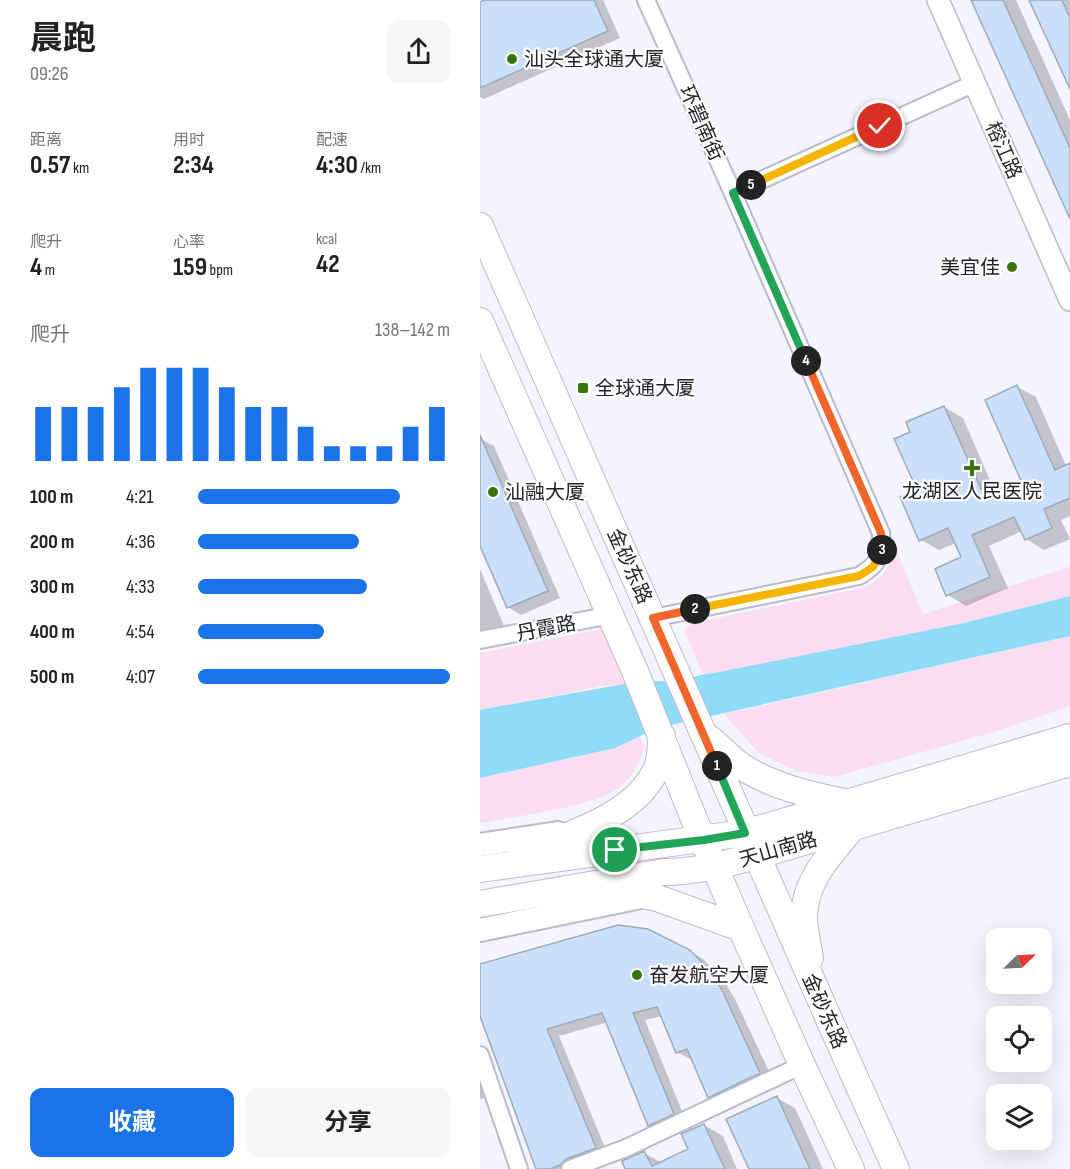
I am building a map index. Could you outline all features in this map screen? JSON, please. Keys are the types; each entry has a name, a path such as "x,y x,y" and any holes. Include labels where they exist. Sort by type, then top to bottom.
{"main road":[{"name":"金砂东路","path":"480,226 702,729 745,833 896,1169"},
{"name":"金砂东路","path":"480,321 611,615 741,928 851,1169"},
{"path":"702,729 742,766 850,815 809,888 804,917 815,988"},
{"path":"484,860 581,829 630,804 646,788 658,766 662,735"},
{"name":"天山南路","path":"480,904 664,872 687,872 756,856 850,815 1070,737"},
{"name":"天山南路","path":"484,860 704,840 850,815 1070,763"},
{"path":"592,884 648,896 741,928"},
{"path":"480,930 648,896"}],"street":[{"name":"环碧南街","path":"646,0 881,533 882,552 873,567 859,576 653,618"},
{"name":"榕江路","path":"938,0 1070,300"},
{"path":"733,193 975,83"},
{"name":"丹霞路","path":"480,640 611,615"},
{"path":"480,1055 518,1169"},
{"path":"570,1169 626,1148 802,1065"}],"shaded area":[{"path":"895,548 923,614 1070,567 1070,596 964,623 714,673 702,673 684,629 693,623 866,587 883,575"},
{"path":"602,629 626,685 603,686 480,710 480,653"},
{"path":"1070,636 1070,706 994,732 834,777 797,771 759,753 724,714"},
{"path":"639,735 645,747 638,764 623,784 606,795 572,806 480,823 480,778 615,748"}],"water":[{"path":"1070,596 1070,636 657,728 615,748 480,778 480,710 636,682 683,680 964,623"}],"building":[{"name":"汕头全球通大厦","path":"484,0 594,0 608,31 480,88 480,2"},
{"path":"971,0 1003,0 1070,148 1070,219"},
{"path":"1029,0 1062,0 1070,18 1070,89"},
{"path":"1017,385 1055,470 1070,463 1070,498 1044,509 1052,528 1025,540 1014,517 972,535 990,577 946,596 935,569 961,557 948,528 919,541 900,497 917,490 894,439 910,432 906,422 944,406 981,489 997,482 1001,492 1022,483 985,400"},
{"name":"汕融大厦","path":"480,435 548,591 507,608 480,546"},
{"path":"618,925 648,929 690,950 711,972 722,990 760,1073 708,1098 687,1049 676,1053 657,1007 633,1013 674,1114 648,1126 602,1013 547,1029 596,1148 566,1159 560,1165 550,1169 536,1169 480,1016 480,964"},
{"path":"777,1096 810,1169 749,1169 726,1119"},
{"path":"704,1124 725,1169 625,1169 622,1161 644,1151 652,1166 688,1149 681,1134"}],"place":[{"name":"汕头全球通大厦","path":"512,59"},
{"name":"美宜佳","path":"1012,267"},
{"name":"全球通大厦","path":"583,388"},
{"name":"龙湖区人民医院","path":"972,468"},
{"name":"汕融大厦","path":"493,492"},
{"name":"奋发航空大厦","path":"637,975"}],"route":[{"path":"615,850 745,833 653,618 859,576 873,567 882,552 881,533 733,193 880,126"}]}
